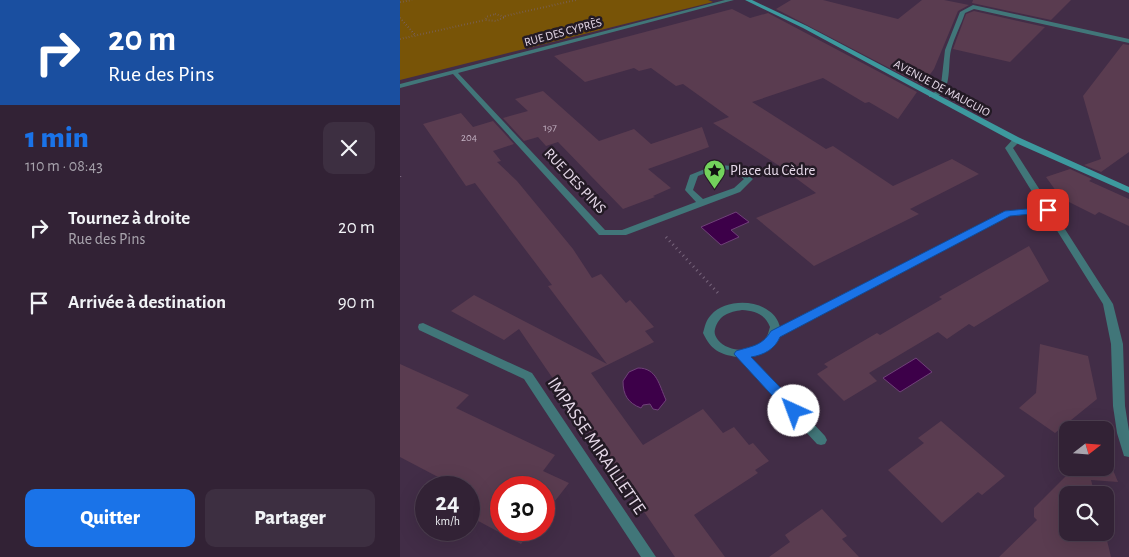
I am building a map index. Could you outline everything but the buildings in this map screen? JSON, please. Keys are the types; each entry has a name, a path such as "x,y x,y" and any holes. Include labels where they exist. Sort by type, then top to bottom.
{"main road":[{"name":"AVENUE DE MAUGUIO","path":"748,0 797,23 931,96 1017,140 1129,190"}],"street":[{"name":"RUE DES CYPRÈS","path":"400,86 731,0"},
{"path":"931,96 940,92 944,85 948,50 963,12 972,3 1129,41"},
{"name":"RUE DES PINS","path":"454,72 602,233 623,234 702,203"},
{"path":"1017,140 1008,148 1108,304 1117,344 1119,406 1123,433 1129,452"},
{"path":"716,167 735,168 749,179 737,190 702,203 689,190 694,174 716,167"},
{"path":"775,334 1008,213 1048,210"},
{"path":"751,307 768,314 773,320 775,334 772,340 759,351 741,354 719,348 712,342 708,333 709,325 722,311 732,308 751,307"},
{"name":"IMPASSE MIRAILLETTE","path":"423,327 528,376 649,557"},
{"path":"741,354 822,440"}],"path":[{"path":"400,2 412,0"},
{"path":"485,20 485,18 492,15 505,16 576,0"},
{"path":"400,39 485,20 500,21 505,16"},
{"path":"400,18 416,36"},
{"path":"652,222 732,308"}],"shaded area":[{"path":"400,0 708,0 713,2 400,80"},
{"path":"736,212 749,222 731,230 739,237 721,245 701,227"},
{"path":"916,358 932,372 900,392 883,378"},
{"path":"638,368 649,371 659,383 666,400 658,410 653,409 650,404 643,405 641,408 636,406 625,394 623,381 629,372"}],"place":[{"name":"Place du Cèdre","path":"714,189"}],"route":[{"path":"794,411 741,354 759,351 767,346 775,334 1008,213 1048,210"}]}
